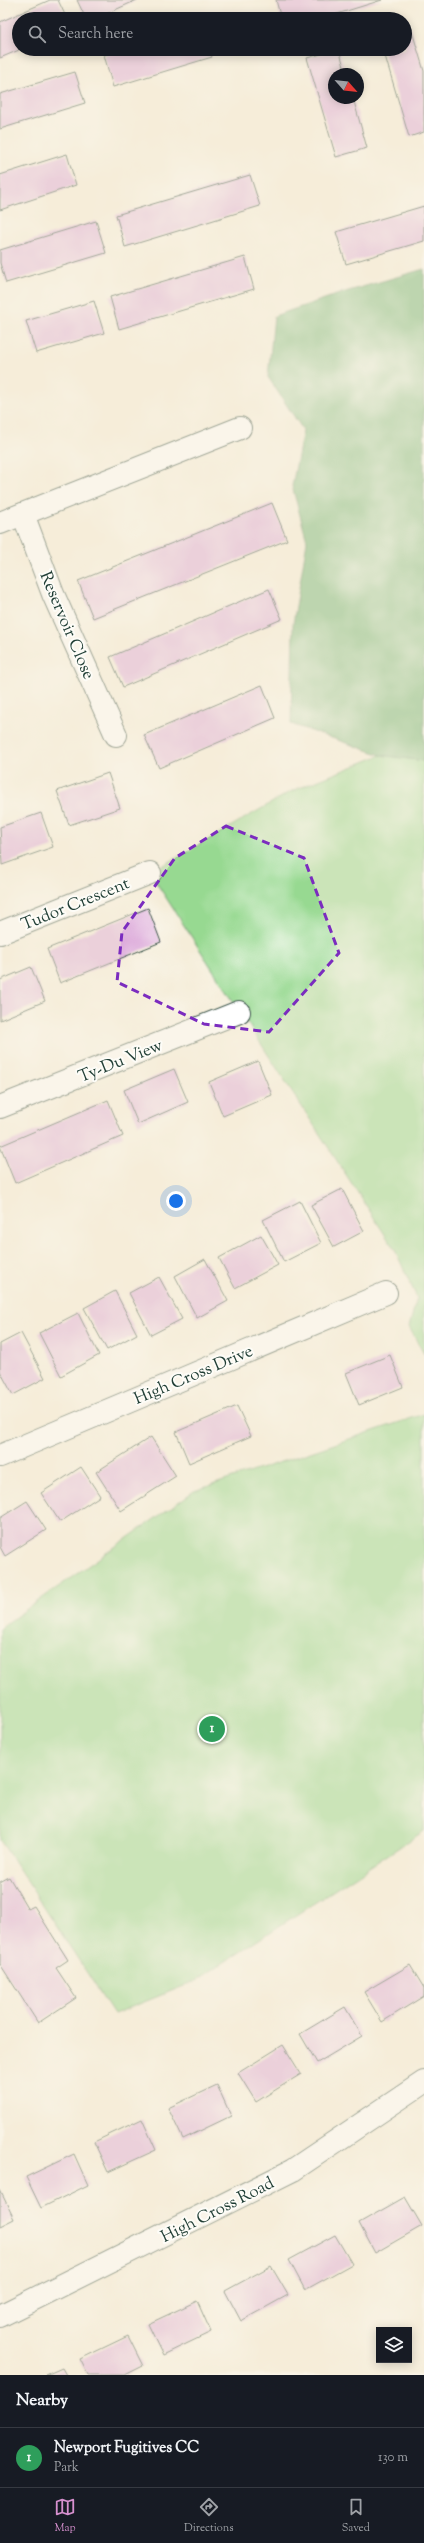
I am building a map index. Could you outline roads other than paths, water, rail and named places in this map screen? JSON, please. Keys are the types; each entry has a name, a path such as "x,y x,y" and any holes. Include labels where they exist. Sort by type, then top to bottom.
{"street":[{"path":"0,523 240,428"},
{"name":"Reservoir Close","path":"23,514 53,594 116,736"},
{"name":"Tudor Crescent","path":"0,933 150,873"},
{"name":"Ty-Du View","path":"0,1107 239,1012"},
{"name":"High Cross Drive","path":"0,1456 386,1293"},
{"name":"High Cross Road","path":"0,2316 293,2170 424,2082"}],"place":[{"name":"Newport Fugitives CC","path":"212,1729"}]}
